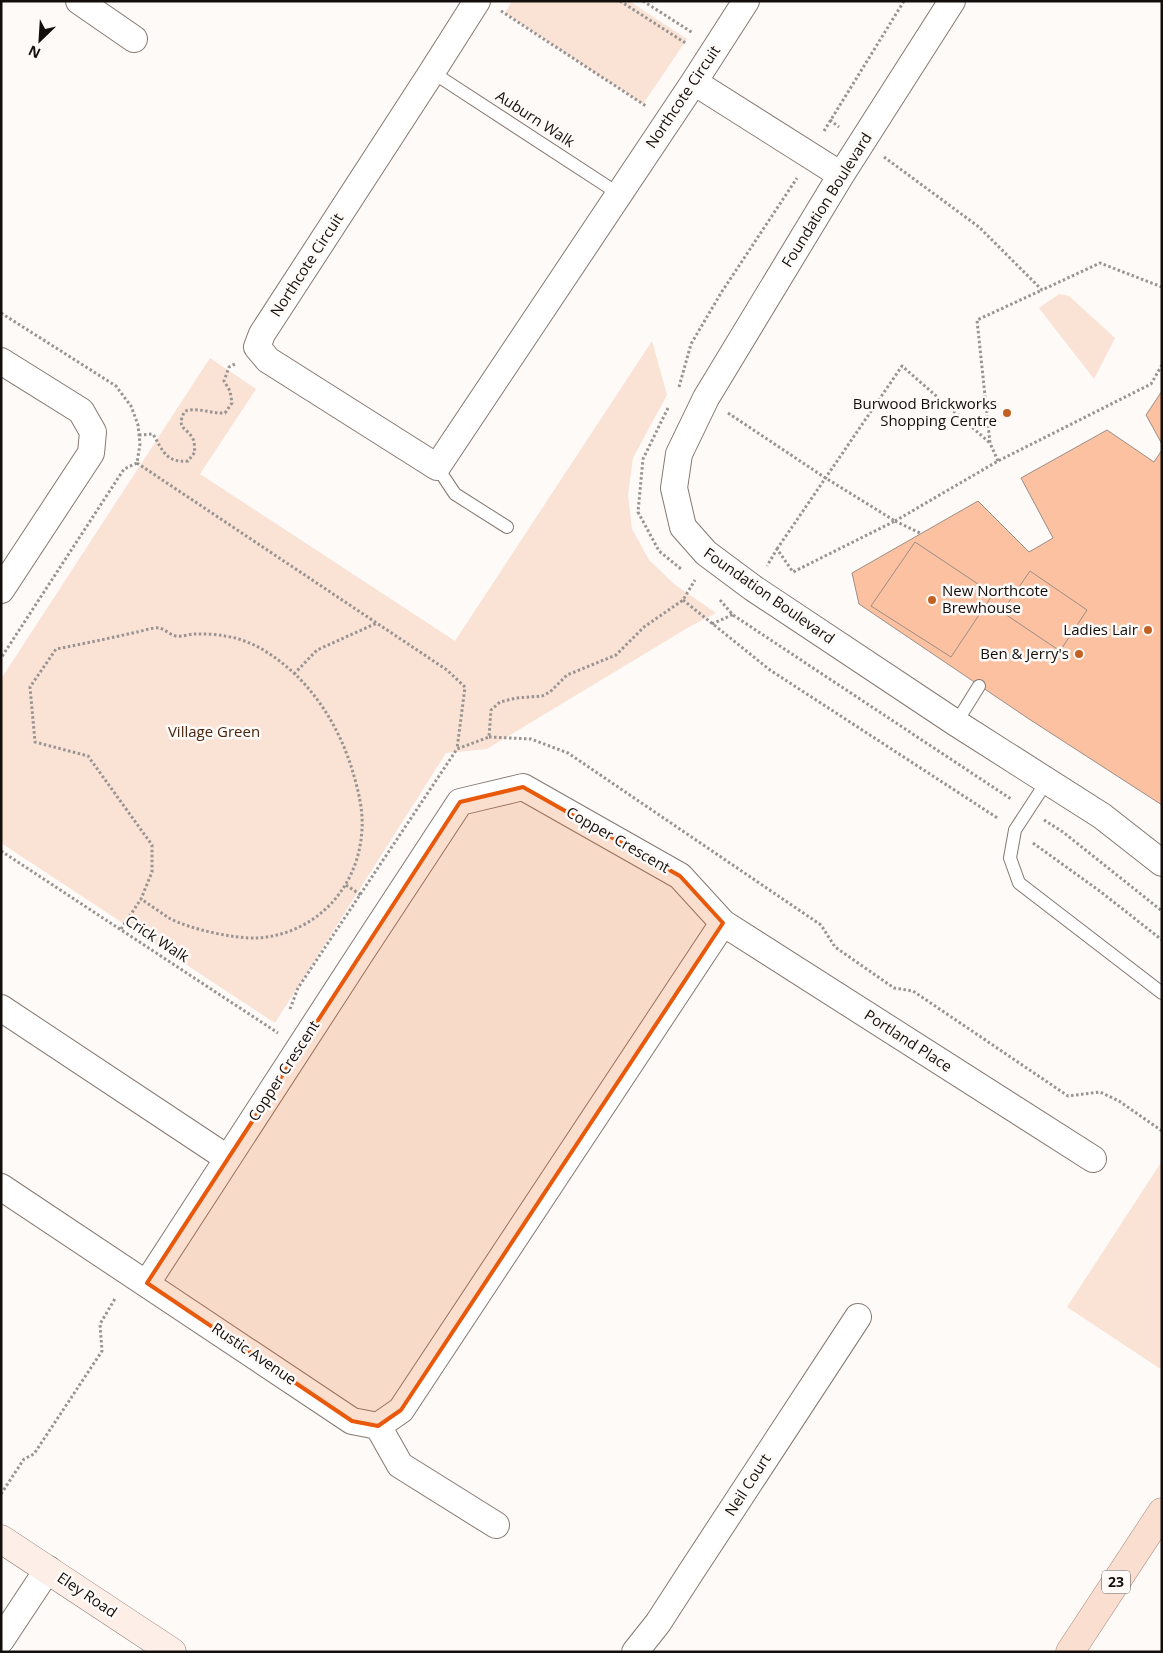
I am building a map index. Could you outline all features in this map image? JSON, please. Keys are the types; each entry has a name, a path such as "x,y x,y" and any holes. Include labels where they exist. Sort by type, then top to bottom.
{"main road":[{"name":"23","path":"1070,1652 1162,1512"},
{"name":"Eley Road","path":"1,1539 172,1652"}],"street":[{"path":"79,1 134,39"},
{"name":"Northcote Circuit","path":"437,467 717,48 746,1"},
{"name":"Foundation Boulevard","path":"952,1 841,175 706,398 679,454 674,488 683,528 706,553 753,588 956,723 1102,816 1162,863"},
{"name":"Northcote Circuit","path":"262,353 257,347 262,334 432,72 488,5"},
{"path":"694,82 841,175"},
{"path":"262,353 268,360 437,467"},
{"path":"1,361 81,411 93,432 91,453 1,590"},
{"name":"Copper Crescent","path":"147,1283 460,802 523,787 680,876 723,923"},
{"path":"496,1525 400,1465 378,1426 401,1410 723,923"},
{"name":"Portland Place","path":"723,923 1093,1159"},
{"path":"1,1008 228,1158"},
{"name":"Rustic Avenue","path":"1,1186 352,1421 378,1426"},
{"name":"Neil Court","path":"635,1652 658,1622 858,1317"},
{"path":"1,1640 48,1569"}],"lane":[{"name":"Auburn Walk","path":"432,72 619,194"},
{"path":"437,467 455,494 507,527"},
{"path":"956,723 979,686"},
{"path":"1047,781 1014,830 1010,858 1019,883 1162,993"}],"path":[{"path":"643,1 717,48"},
{"path":"675,395 691,344 721,293 810,157 830,120 904,1"},
{"path":"488,5 668,120"},
{"path":"830,120 979,227 1042,290"},
{"path":"998,461 990,443 977,320 1100,263 1162,288"},
{"path":"139,435 154,434 166,456 176,462 188,461 194,452 193,440 182,428 181,419 185,411 194,408 225,413 232,403 230,390 224,381 229,367 262,353"},
{"path":"812,562 895,521 998,461 1151,384 1162,365"},
{"path":"777,549 824,477 902,366 990,443"},
{"path":"679,387 706,398 824,477 895,521 920,533"},
{"path":"671,403 642,459 638,512 659,551 695,580"},
{"path":"137,463 447,670 465,686 457,749"},
{"path":"718,598 733,615 1063,832 1162,911"},
{"path":"683,600 770,670 1014,830 1101,892 1162,940"},
{"path":"294,674 317,650 377,623"},
{"path":"121,929 141,899 152,872 152,845 88,756 35,742 30,687 56,649 159,628 176,636 196,634 226,636 256,645 283,664 308,687 329,716 345,746 356,781 362,817 360,844 354,867 346,885 331,905 310,921 284,932 258,938 232,937 171,919 141,899"},
{"path":"489,737 531,739 568,753 822,925 835,946 894,988 913,992 1068,1096 1100,1092 1119,1101 1162,1131"},
{"name":"Crick Walk","path":"1,851 300,1046"},
{"path":"346,885 361,894"}],"highlighted area":[{"path":"523,787 680,876 723,923 401,1410 378,1426 352,1421 147,1283 460,802"}],"green space":[{"path":"512,1 629,1 687,39 643,104 505,13"},
{"path":"1059,294 1069,296 1115,338 1094,379 1039,308"},
{"name":"Village Green","path":"652,341 667,395 633,458 628,495 632,529 649,560 674,584 716,613 689,627 487,749 446,753 275,1023 1,843 1,679 210,358 256,389 200,474 455,641"},
{"path":"1162,1161 1162,1370 1067,1307"}],"building":[{"path":"1162,391 1162,444 1146,415"},
{"path":"1107,430 1154,462 1162,450 1162,805 1029,719 859,604 852,573 978,501 1029,552 1053,538 1021,478"},
{"name":"New Northcote Brewhouse","path":"915,542 993,594 951,657 871,606"},
{"path":"1030,571 1087,610 1060,651 1002,612"}],"place":[{"name":"Burwood Brickworks Shopping Centre","path":"1007,413"},
{"name":"New Northcote Brewhouse","path":"932,600"},
{"name":"Ladies Lair","path":"1148,630"},
{"name":"Ben & Jerry's","path":"1079,654"}]}
